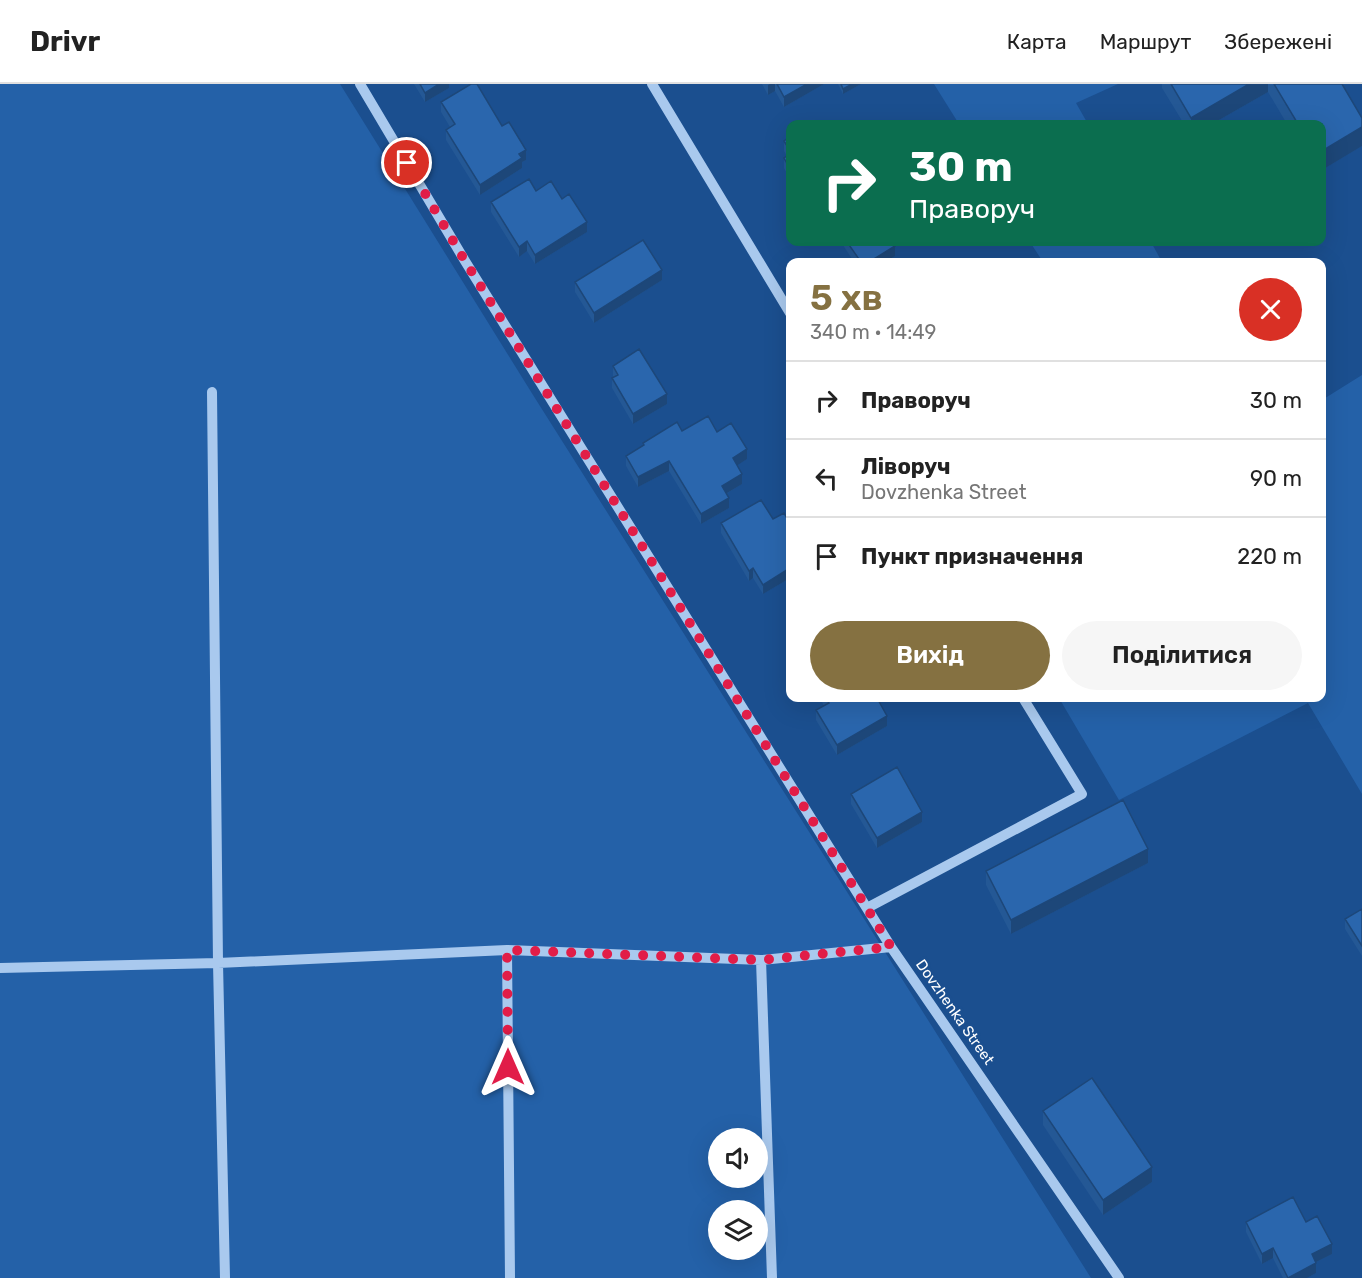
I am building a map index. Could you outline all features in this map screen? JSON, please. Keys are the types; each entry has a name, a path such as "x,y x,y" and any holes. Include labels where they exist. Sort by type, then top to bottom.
{"street":[{"name":"Dovzhenka Street","path":"360,84 465,261 891,947 1119,1278"},
{"path":"652,84 786,306"},
{"path":"212,392 218,963 225,1278"},
{"path":"867,908 1082,794 1025,702"},
{"path":"0,968 218,963 507,950 761,960 891,947"},
{"path":"507,950 510,1278"},
{"path":"761,960 772,1278"}],"shaded area":[{"path":"0,84 340,84 533,395 1091,1278 0,1278"},
{"path":"934,84 1118,84 1076,103 1086,120 956,120"},
{"path":"1033,246 1153,246 1160,258 1040,258"},
{"path":"1362,375 1362,794 1308,703 1119,800 1061,702 1326,702 1326,398"}],"building":[{"path":"420,84 439,84 425,93"},
{"path":"471,84 477,84 502,126 509,122 526,150 519,154 522,158 480,185 446,130 455,124 441,102"},
{"path":"777,84 807,84 784,97"},
{"path":"841,84 852,84 843,89"},
{"path":"1171,84 1249,84 1191,118"},
{"path":"1274,84 1342,84 1362,118 1362,127 1326,149 1326,120 1296,120"},
{"path":"529,179 536,191 551,181 562,199 569,194 587,222 535,255 527,241 519,247 491,202"},
{"path":"643,240 662,270 594,313 575,282"},
{"path":"850,246 895,246 876,258 858,258"},
{"path":"639,349 667,394 633,414 612,378 618,375 613,366"},
{"path":"708,416 717,432 731,423 747,449 733,458 742,474 722,486 729,498 701,514 669,461 638,477 626,456 677,422 682,431"},
{"path":"761,500 773,519 784,513 786,517 786,571 763,585 753,568 749,571 721,523"},
{"path":"879,702 887,716 837,745 816,710 829,703"},
{"path":"897,767 922,812 877,838 851,794"},
{"path":"1123,800 1148,849 1011,920 986,871"},
{"path":"1362,909 1362,946 1345,919"},
{"path":"1092,1078 1152,1167 1103,1200 1043,1111"},
{"path":"1293,1197 1306,1222 1317,1216 1332,1244 1312,1254 1316,1263 1288,1278 1273,1248 1262,1254 1246,1222"}],"route":[{"path":"407,163 465,261 891,947 761,960 507,950 508,1067"}]}
